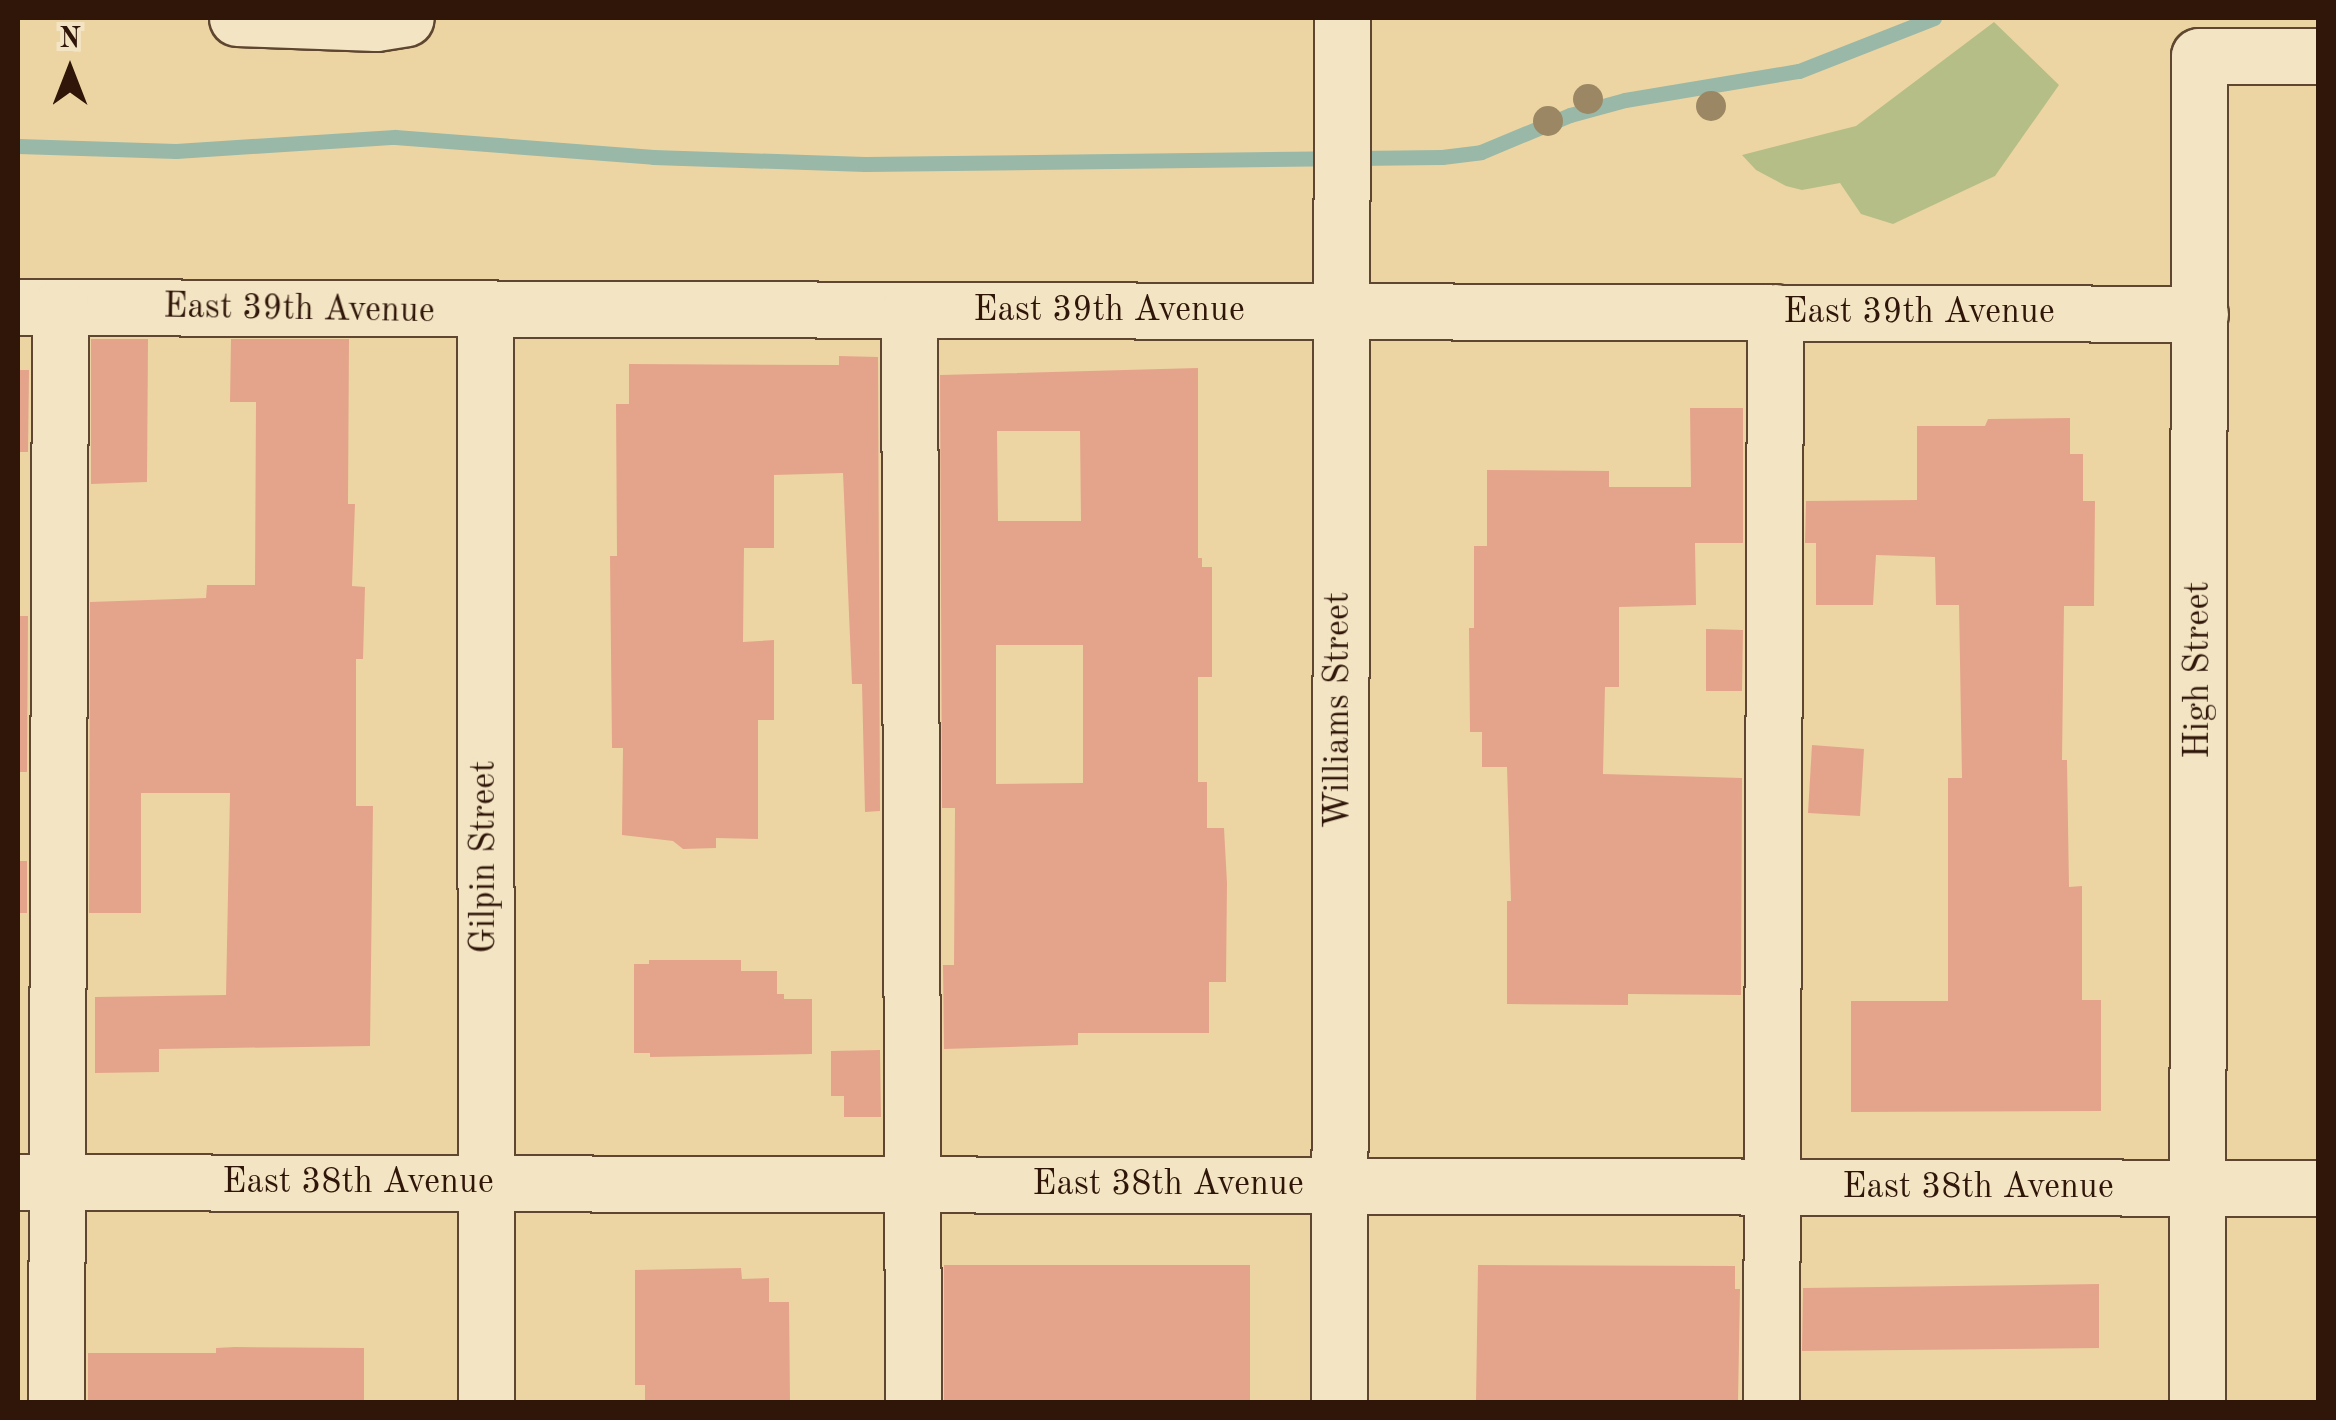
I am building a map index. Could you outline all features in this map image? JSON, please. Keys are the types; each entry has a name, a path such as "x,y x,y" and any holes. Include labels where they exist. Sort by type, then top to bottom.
{"street":[{"path":"237,18 376,23 406,18"},
{"name":"Williams Street","path":"1339,1402 1342,18"},
{"name":"High Street","path":"2197,1402 2199,56 2318,56"},
{"path":"39,307 37,1182 56,1402"},
{"name":"East 39th Avenue","path":"39,307 485,312 2200,314"},
{"path":"910,310 913,1402"},
{"name":"Gilpin Street","path":"485,312 486,1402"},
{"path":"1770,1402 1775,312"},
{"name":"East 38th Avenue","path":"37,1182 2318,1188"}],"green space":[{"path":"1994,22 2059,85 1995,176 1893,224 1861,214 1840,183 1802,190 1786,186 1756,170 1742,155 1856,126"}],"building":[{"path":"91,339 148,339 147,482 91,484"},
{"path":"231,339 349,339 348,504 355,504 352,586 365,587 363,659 356,659 356,806 373,806 370,1046 159,1049 159,1072 95,1073 95,997 226,995 230,793 141,793 141,913 89,913 90,602 206,598 207,585 255,585 256,402 230,402"},
{"path":"839,356 878,357 880,811 865,812 862,684 852,684 843,473 774,475 774,548 744,548 743,642 774,640 774,720 758,720 758,839 716,838 716,848 683,849 673,841 622,835 623,748 612,748 610,556 617,556 616,404 629,404 629,364 839,365"},
{"path":"1198,368 1198,558 1202,558 1202,567 1212,567 1212,677 1198,677 1198,782 1207,782 1207,828 1224,828 1227,883 1226,982 1209,982 1209,1033 1078,1033 1078,1045 944,1049 943,965 954,965 955,808 942,808 940,375","holes":["997,431 1080,431 1081,521 998,521","996,645 1083,645 1083,783 996,784"]},
{"path":"18,370 29,370 28,452 18,452"},
{"path":"1690,408 1743,408 1743,543 1695,543 1696,605 1619,607 1619,687 1605,687 1603,774 1742,778 1741,995 1628,994 1628,1005 1507,1004 1507,901 1511,901 1507,767 1482,767 1482,732 1470,732 1469,628 1474,628 1474,546 1487,546 1487,470 1609,471 1609,487 1691,487"},
{"path":"2070,418 2070,454 2083,454 2083,501 2095,501 2094,606 2064,606 2062,760 2067,760 2069,887 2082,886 2082,1000 2101,1000 2101,1111 1851,1112 1851,1001 1948,1001 1948,778 1962,778 1959,605 1936,605 1935,557 1876,555 1873,605 1816,605 1816,543 1805,543 1806,501 1917,500 1917,426 1985,426 1988,419"},
{"path":"18,616 28,616 27,772 18,772"},
{"path":"1706,629 1743,630 1742,691 1706,691"},
{"path":"1812,745 1864,749 1860,816 1808,813"},
{"path":"18,861 27,861 27,913 18,913"},
{"path":"649,960 741,960 741,971 777,971 777,994 784,994 784,999 812,999 812,1054 650,1057 650,1053 634,1053 634,964 649,964"},
{"path":"880,1050 881,1117 844,1117 844,1096 831,1096 831,1051"},
{"path":"944,1265 1250,1265 1250,1402 944,1402"},
{"path":"1478,1265 1735,1266 1735,1289 1740,1289 1738,1402 1476,1402"},
{"path":"741,1268 742,1279 769,1278 769,1302 789,1302 790,1402 645,1402 645,1385 635,1385 635,1270"},
{"path":"2099,1284 2099,1348 1802,1351 1803,1288"},
{"path":"216,1348 364,1348 364,1402 88,1402 88,1353 216,1353"}],"waterway":[{"path":"18,146 176,151 395,137 653,157 865,164 1442,157 1481,152 1570,115 1625,100 1799,71 1934,18"}]}
